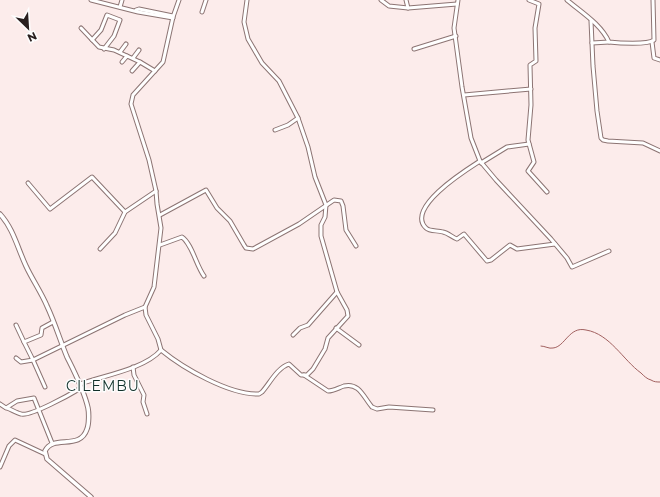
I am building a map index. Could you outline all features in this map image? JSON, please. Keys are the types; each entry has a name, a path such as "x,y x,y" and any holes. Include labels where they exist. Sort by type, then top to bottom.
{"street":[{"path":"91,0 173,17"},
{"path":"120,7 122,0"},
{"path":"179,0 173,17 165,56 161,65 133,95 131,104 149,160 160,215 162,232 154,287 145,307 146,315 158,339 161,350 198,375 217,384 256,394 262,392 281,368 289,364 292,365 298,373 304,375 328,391 347,386 357,388 361,391 374,409 389,407 433,410"},
{"path":"202,12 206,0"},
{"path":"247,0 244,22 248,39 262,63 279,81 298,118 308,147 315,177 326,205 325,217 321,225 321,232 337,292 348,313 348,316 328,338 313,369 310,373 304,375"},
{"path":"381,0 389,6 408,8 457,2 454,25 464,95 471,138 481,162 551,239 573,267 609,251"},
{"path":"406,0 408,8"},
{"path":"529,0 539,4 535,28 536,61 530,64 531,89 528,140 534,162 528,171 547,192"},
{"path":"567,0 602,30 609,42"},
{"path":"653,0 654,40 652,42 654,58 660,60"},
{"path":"92,40 101,30 107,15 120,20 114,36 104,49"},
{"path":"591,21 596,103 602,140 643,143 660,151"},
{"path":"82,28 99,47 120,52 155,71"},
{"path":"414,49 456,36"},
{"path":"592,44 609,42 652,42"},
{"path":"120,52 126,44"},
{"path":"133,58 139,50"},
{"path":"122,62 127,56"},
{"path":"132,71 140,62"},
{"path":"464,95 531,89"},
{"path":"275,130 288,125 298,118"},
{"path":"529,144 507,147 452,180 430,200 421,217 422,222 429,230 443,232 457,239 464,234 487,261 492,260 510,245 517,249 555,244"},
{"path":"28,182 50,209 89,178 94,177 125,212"},
{"path":"160,215 206,190 217,208 230,221 246,248 253,249 306,220 334,200 341,201 344,206 346,230 356,246"},
{"path":"100,249 115,233 125,212 156,191"},
{"path":"0,214 10,228 26,266 46,304 88,408 88,428 81,437 73,442 52,443 46,448 45,454 51,464 91,497"},
{"path":"160,246 180,236 184,238 204,276"},
{"path":"293,335 300,328 308,325 337,292"},
{"path":"16,358 21,362 33,360 125,315 145,307"},
{"path":"24,342 41,335 42,328 53,322"},
{"path":"16,325 45,387"},
{"path":"336,328 359,345"},
{"path":"0,404 3,408 7,408 21,414 39,410 80,386 133,367 155,356 161,350"},
{"path":"133,367 134,375 144,395 142,402 147,414"},
{"path":"7,408 17,401 34,398 52,443"},
{"path":"0,467 9,446 15,440 45,454"}],"waterway":[{"path":"541,346 552,348 557,347 575,331 586,330 595,332 616,348 634,368 648,379 660,382"}],"district":[{"name":"CILEMBU","path":"103,386"}]}
